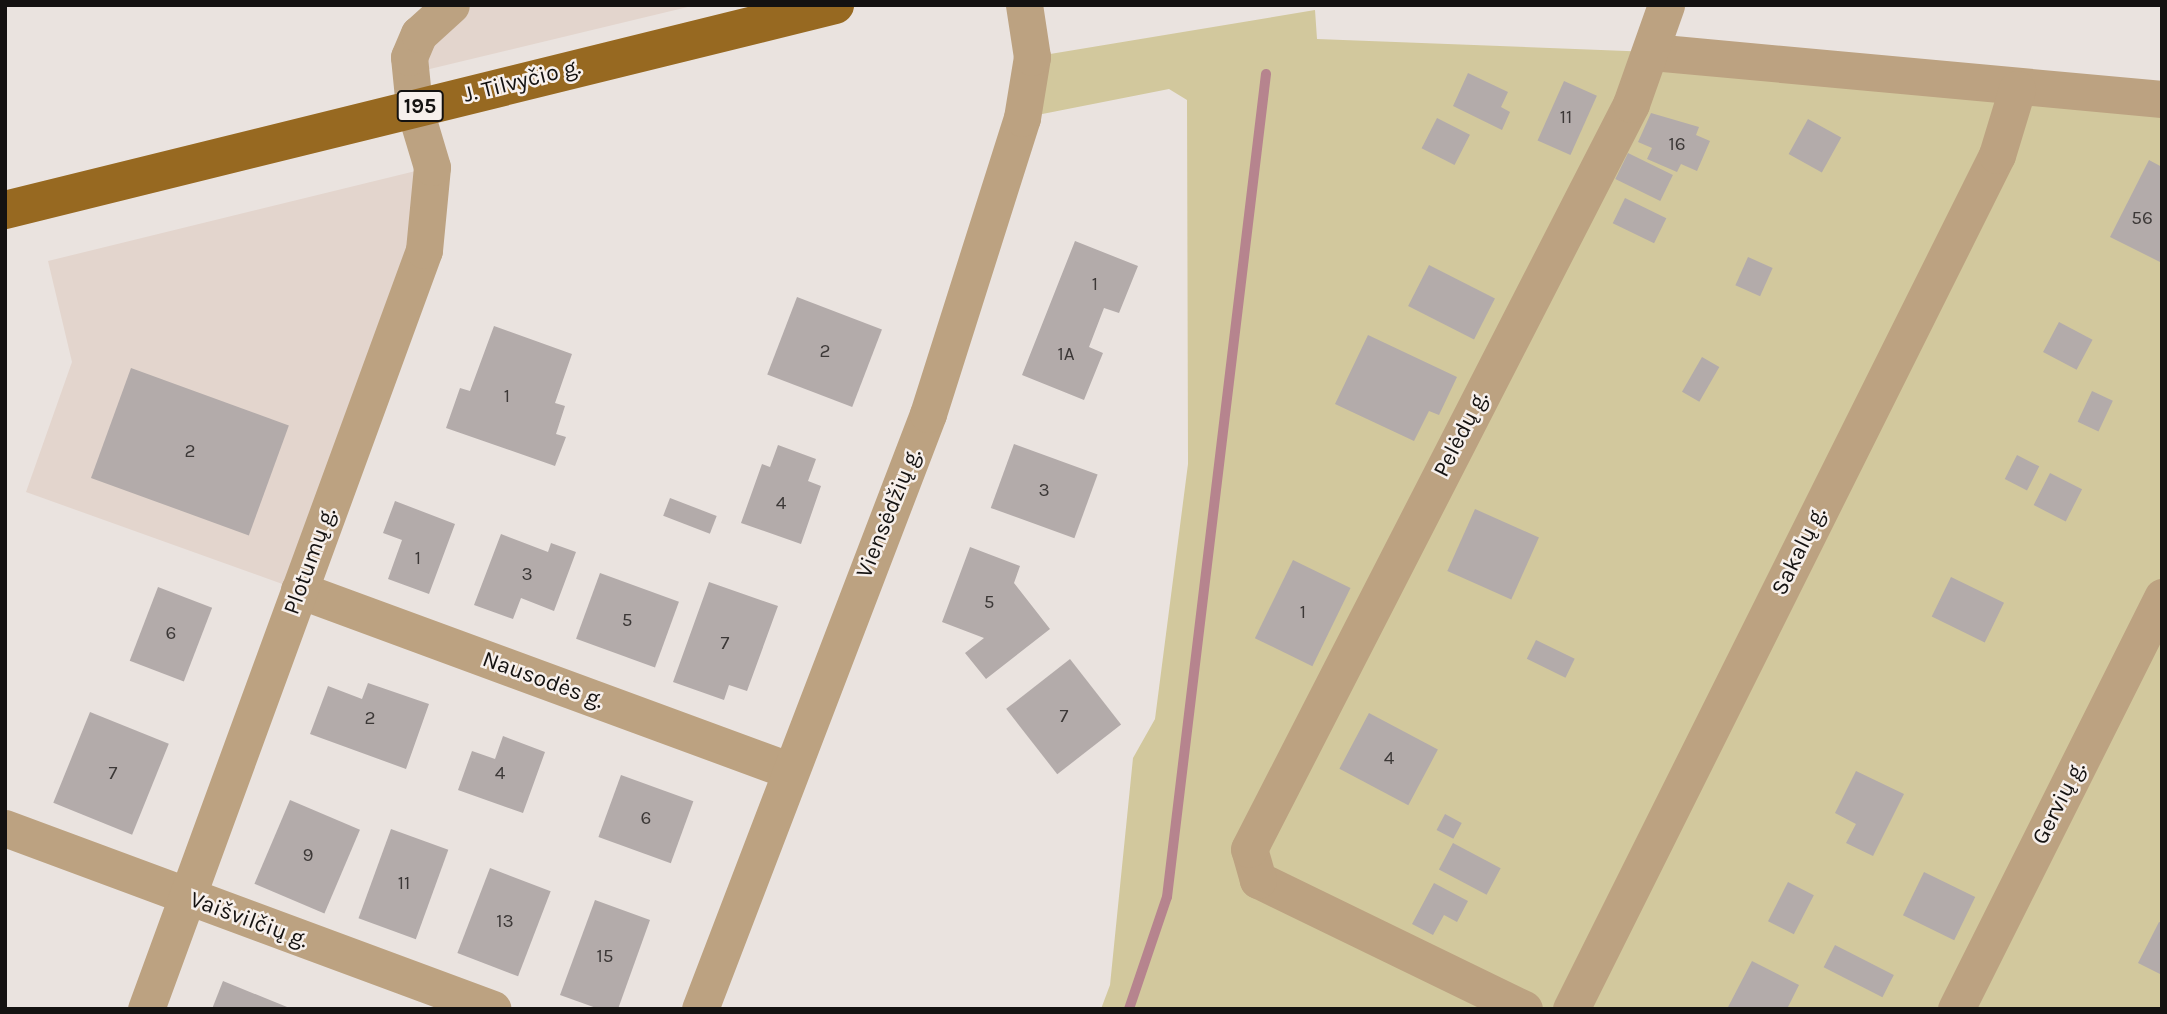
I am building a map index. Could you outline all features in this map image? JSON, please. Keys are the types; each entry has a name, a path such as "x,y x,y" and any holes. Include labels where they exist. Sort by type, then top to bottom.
{"main road":[{"name":"J. Tilvyčio g.","path":"5,210 835,5"}],"street":[{"name":"Plotumų g.","path":"146,1009 424,250 432,167 414,107 409,57 419,34 451,5"},
{"name":"Viensėdžių g.","path":"700,1009 788,770 928,415 1022,118 1031,57 1024,5"},
{"name":"Pelėdų g.","path":"1524,1009 1258,880 1249,859 1255,835 1631,103 1652,52 1666,5"},
{"path":"1652,52 2017,89 2162,99"},
{"name":"Sakalų g.","path":"1571,1009 1997,155 2017,89"},
{"name":"Nausodės g.","path":"299,590 788,770"},
{"name":"Gervių g.","path":"1956,1009 2162,597"},
{"name":"Vaišvilčių g.","path":"5,828 493,1009"}],"shaded area":[{"path":"451,5 696,5 409,74"},
{"path":"1315,10 1317,39 1652,52 2162,95 2162,1009 1101,1009 1110,985 1133,758 1155,719 1188,464 1187,100 1169,89 1022,118 1032,57"},
{"path":"432,167 299,590 26,492 72,362 48,261"}],"building":[{"path":"1468,73 1508,92 1501,107 1510,112 1502,130 1453,106"},
{"path":"1564,81 1597,96 1570,155 1538,140"},
{"path":"1651,113 1699,127 1696,135 1710,141 1697,171 1681,164 1677,172 1647,159 1652,148 1638,142"},
{"path":"1437,118 1470,135 1455,165 1422,148"},
{"path":"1808,119 1841,137 1822,172 1789,154"},
{"path":"1628,153 1673,175 1660,201 1615,179"},
{"path":"2149,160 2162,167 2162,263 2110,237"},
{"path":"1625,198 1666,218 1654,243 1613,223"},
{"path":"1075,241 1138,266 1119,313 1104,308 1089,347 1103,353 1084,400 1022,375"},
{"path":"1748,257 1773,268 1760,296 1735,285"},
{"path":"1429,265 1495,299 1474,340 1408,306"},
{"path":"797,297 882,330 852,407 767,374"},
{"path":"2059,322 2093,340 2077,370 2043,352"},
{"path":"494,326 572,354 555,403 565,406 556,434 566,437 555,466 446,428 460,388 470,391"},
{"path":"1368,335 1457,377 1439,415 1429,411 1414,441 1335,404"},
{"path":"1702,357 1719,367 1699,402 1682,392"},
{"path":"131,368 289,425 249,535 91,478"},
{"path":"2092,391 2113,401 2098,432 2078,422"},
{"path":"1014,444 1098,474 1074,538 991,508"},
{"path":"778,445 816,459 808,481 821,486 801,544 741,523 762,464 770,467"},
{"path":"2017,455 2039,466 2027,490 2005,479"},
{"path":"2050,473 2082,489 2066,521 2034,505"},
{"path":"670,498 717,516 710,534 663,516"},
{"path":"395,501 455,524 429,594 388,579 402,540 383,533"},
{"path":"1475,509 1539,537 1511,600 1447,571"},
{"path":"501,534 548,552 551,543 576,552 554,611 521,598 513,619 474,605"},
{"path":"970,547 1020,566 1014,583 1050,629 986,679 965,653 984,638 942,622"},
{"path":"1293,560 1351,588 1312,666 1255,638"},
{"path":"600,573 679,602 655,668 576,639"},
{"path":"1951,577 2004,603 1985,642 1932,617"},
{"path":"709,582 778,606 747,691 729,685 724,700 673,682"},
{"path":"158,587 212,608 184,682 130,661"},
{"path":"1536,640 1575,659 1565,678 1527,659"},
{"path":"1070,659 1121,724 1057,774 1006,709"},
{"path":"368,683 429,704 406,769 310,734 328,686 362,699"},
{"path":"90,712 169,744 132,835 53,803"},
{"path":"1369,713 1438,750 1408,805 1339,769"},
{"path":"503,736 545,752 523,813 458,790 472,751 495,759"},
{"path":"1856,771 1904,794 1873,856 1846,843 1856,824 1835,813"},
{"path":"621,775 693,801 671,863 598,837"},
{"path":"290,800 360,830 324,913 254,884"},
{"path":"1445,814 1462,823 1453,839 1437,830"},
{"path":"391,829 448,850 416,939 359,918"},
{"path":"1453,843 1501,868 1487,895 1439,869"},
{"path":"490,868 551,891 518,976 457,953"},
{"path":"1924,872 1975,897 1954,940 1903,915"},
{"path":"1788,882 1814,895 1794,934 1768,921"},
{"path":"1434,883 1468,901 1457,922 1444,915 1433,935 1412,924"},
{"path":"595,900 650,920 618,1009 599,1009 560,995"},
{"path":"2159,922 2162,923 2162,975 2138,963"},
{"path":"1835,945 1894,975 1882,997 1824,967"},
{"path":"1752,961 1799,985 1787,1009 1727,1009"},
{"path":"223,981 292,1009 212,1009"}],"waterway":[{"path":"1129,1009 1167,897 1266,74"}]}
